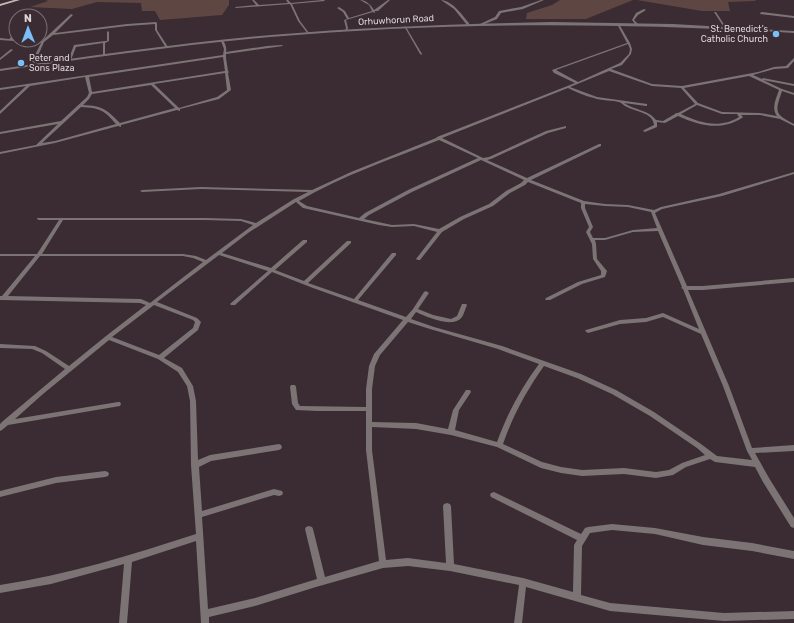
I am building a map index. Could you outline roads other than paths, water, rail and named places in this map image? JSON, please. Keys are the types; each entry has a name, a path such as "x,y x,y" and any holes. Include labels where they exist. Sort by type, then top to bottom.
{"main road":[{"path":"0,2 5,0"},
{"path":"0,5 18,0"}],"street":[{"path":"253,0 259,6"},
{"path":"287,0 291,4 299,21 308,33"},
{"path":"236,7 291,4 324,1 323,0"},
{"path":"361,0 370,5 374,12"},
{"path":"346,30 347,28 344,21 374,12 389,0"},
{"path":"442,0 454,8 468,24"},
{"path":"480,24 496,18 500,12 522,8 543,0"},
{"path":"338,8 344,12 348,19"},
{"path":"636,24 633,20 634,18 637,14 645,10"},
{"path":"714,13 726,28"},
{"path":"761,13 794,16"},
{"path":"48,37 72,15"},
{"path":"51,34 156,23 156,30 167,47"},
{"name":"Orhuwhorun Road","path":"0,70 222,41 346,30 404,27 468,24 636,24 794,32"},
{"path":"3,425 108,337 256,225 296,200 352,173 610,70 626,59 631,49 629,42 618,24"},
{"path":"404,27 421,54"},
{"path":"69,60 75,46 108,41 108,32"},
{"path":"0,153 120,126 207,102 227,93 229,90 222,41"},
{"path":"104,42 104,56"},
{"path":"578,83 555,72 554,70 629,42"},
{"path":"0,89 224,55 267,46 282,46"},
{"path":"32,65 40,48"},
{"path":"0,59 12,50"},
{"path":"610,70 652,85 682,87 774,68 791,67 794,59"},
{"path":"36,146 81,106 92,93 227,72"},
{"path":"750,74 781,90 794,94"},
{"path":"87,76 92,93"},
{"path":"757,78 794,84"},
{"path":"152,84 179,110"},
{"path":"0,113 29,85"},
{"path":"567,87 596,98 646,105"},
{"path":"682,87 697,104 722,113 760,114 779,118 794,126"},
{"path":"779,118 775,113 774,108 779,99 781,90"},
{"path":"621,102 625,106 650,115 656,121 664,122 697,104"},
{"path":"81,106 106,110 120,126"},
{"path":"677,114 695,122 714,125 728,123 738,119 740,117 738,113"},
{"path":"645,131 656,126 656,121"},
{"path":"0,133 63,122"},
{"path":"361,219 367,214 410,191 480,159 490,158 546,132 565,127"},
{"path":"438,138 527,180 583,202 628,206 654,211 661,208 720,195 794,173"},
{"path":"45,139 49,143"},
{"path":"418,260 440,231 462,218 491,205 527,180 600,145"},
{"path":"142,191 201,188 313,191"},
{"path":"296,200 305,207 312,209 392,226 414,225 440,231"},
{"path":"548,299 580,283 603,276 604,271 595,259 594,244 588,232 591,227 583,208 583,202"},
{"path":"654,211 654,217 726,386 750,451 794,525"},
{"path":"39,219 205,219 241,220 256,225"},
{"path":"2,298 39,255 62,219"},
{"path":"592,239 605,239 633,231 660,229"},
{"path":"233,304 305,241"},
{"path":"305,283 349,242"},
{"path":"218,253 271,270 432,328 500,347 542,364 579,376 614,392 652,414 699,446 715,459 727,462 757,464"},
{"path":"355,301 394,254"},
{"path":"0,255 182,255 194,257 206,262"},
{"path":"684,288 703,288 794,280"},
{"path":"383,564 369,450 369,409 372,366 377,354 415,310 426,293"},
{"path":"2,298 141,301 195,319 198,322 196,329 160,358"},
{"path":"415,310 432,317 452,321 459,317 464,305"},
{"path":"588,331 620,322 646,320 663,315 704,333"},
{"path":"108,337 160,358 180,370 190,386 193,401 195,465 205,619 322,581 383,564 408,562 450,567 523,582 577,596 610,607 736,620 794,615"},
{"path":"0,346 33,347 44,352 69,369"},
{"path":"499,445 507,422 524,389 542,364"},
{"path":"293,388 295,404 298,408 369,409"},
{"path":"451,432 456,410 468,392"},
{"path":"3,425 118,404"},
{"path":"369,424 416,426 451,432 499,445 541,465 582,474 624,471 656,475 670,473 684,465 710,456"},
{"path":"195,465 210,458 279,447"},
{"path":"750,451 794,448"},
{"path":"0,494 56,480 105,474"},
{"path":"199,515 274,492 279,493"},
{"path":"494,495 582,539"},
{"path":"447,506 450,567"},
{"path":"577,596 578,545 588,530 612,527 655,531 703,541 752,547 794,555"},
{"path":"309,530 322,581"},
{"path":"0,589 26,586 128,560 200,536"},
{"path":"123,623 128,560"},
{"path":"518,623 523,582"}],"place":[{"name":"St. Benedict's Catholic Church","path":"776,34"},
{"name":"Peter and Sons Plaza","path":"21,63"}]}
